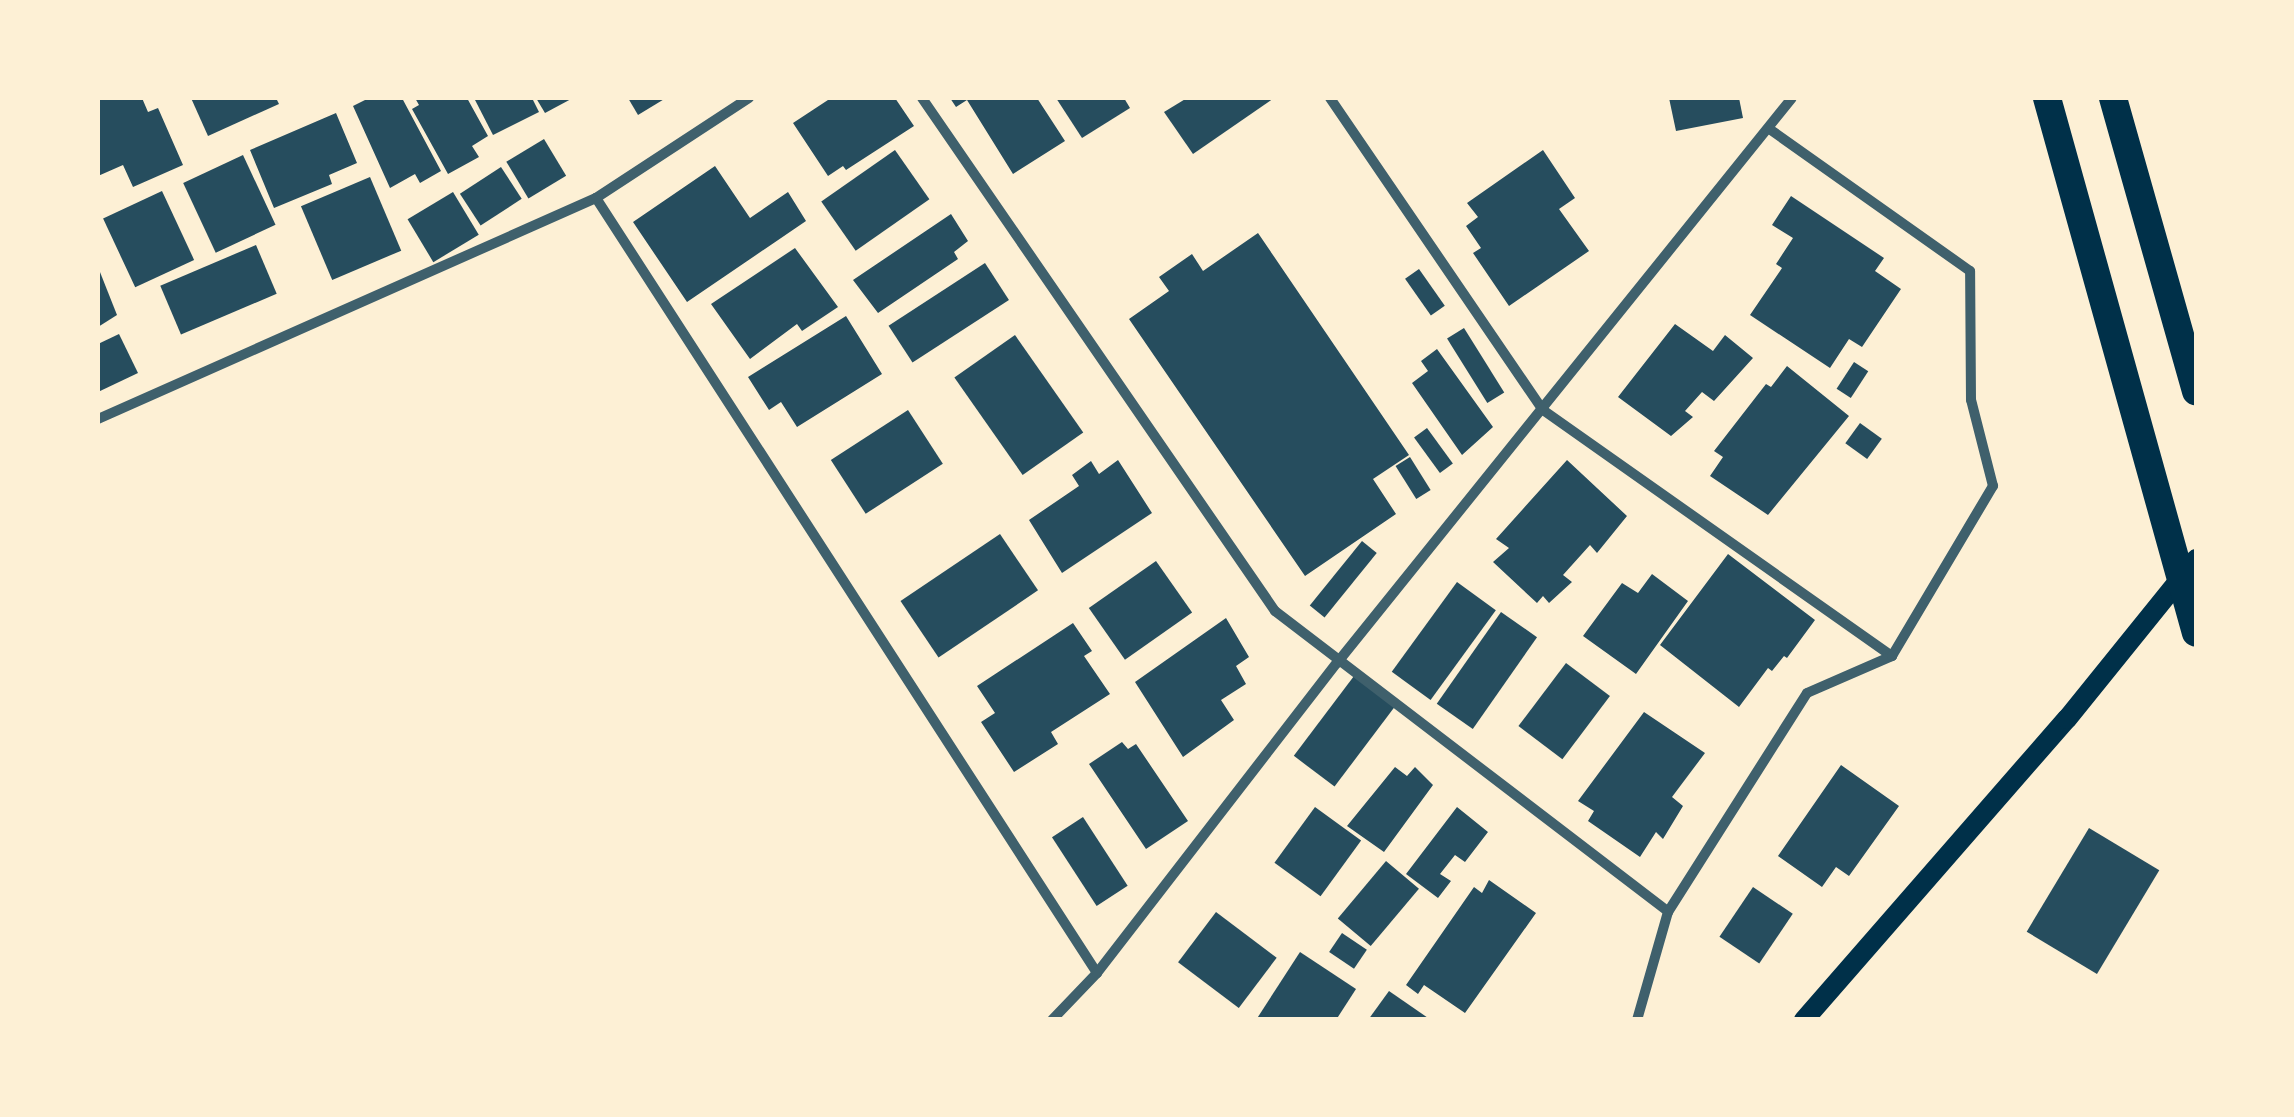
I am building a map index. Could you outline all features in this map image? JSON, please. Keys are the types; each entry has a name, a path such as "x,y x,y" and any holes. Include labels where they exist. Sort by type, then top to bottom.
{"highway":[{"path":"2047,98 2189,568 2196,633"},
{"path":"2113,98 2196,390"}],"main road":[{"path":"1804,1020 2067,719 2189,568"}],"street":[{"path":"98,419 596,198 748,98"},
{"path":"922,98 1275,612 1337,663 1418,717 1668,912"},
{"path":"1330,98 1544,410 1892,656"},
{"path":"1052,1020 1097,972 1337,663 1771,130 1792,98"},
{"path":"1637,1020 1668,912 1806,693 1892,656 1992,486 1971,400 1970,271 1771,130"},
{"path":"596,198 1097,972"}],"building":[{"path":"98,98 142,98 148,112 158,108 183,165 133,187 123,165 98,176"},
{"path":"191,98 276,98 279,104 208,136"},
{"path":"369,98 402,98 441,171 420,183 415,174 390,188 353,106"},
{"path":"415,98 467,98 488,136 472,146 479,157 448,174 412,109 419,105"},
{"path":"474,98 532,98 539,112 493,135"},
{"path":"536,98 573,98 545,113"},
{"path":"628,98 666,98 638,115"},
{"path":"831,98 895,98 914,126 846,170 843,166 828,176 793,123"},
{"path":"950,98 1037,98 1065,141 1013,174 967,100 956,107"},
{"path":"1056,98 1124,98 1130,108 1082,138"},
{"path":"1187,98 1274,98 1193,154 1164,112"},
{"path":"1669,98 1739,98 1743,118 1676,131"},
{"path":"336,113 357,163 329,175 332,184 274,208 250,150"},
{"path":"544,139 566,176 528,199 506,162"},
{"path":"895,150 929,199 856,251 821,202"},
{"path":"1543,150 1575,198 1559,209 1589,251 1509,306 1473,253 1481,248 1466,226 1478,217 1467,203"},
{"path":"243,155 276,225 216,253 183,183"},
{"path":"715,166 750,218 788,192 806,221 687,302 633,222"},
{"path":"501,167 522,199 481,226 460,194"},
{"path":"370,177 401,251 332,280 301,206"},
{"path":"162,191 194,260 135,287 103,218"},
{"path":"453,192 479,235 433,262 408,219"},
{"path":"1791,196 1884,258 1875,271 1901,289 1862,347 1849,339 1830,368 1750,315 1782,268 1776,264 1793,238 1772,225"},
{"path":"951,214 968,241 954,252 958,259 878,313 853,280"},
{"path":"1258,233 1409,455 1373,479 1396,514 1305,576 1129,319 1169,291 1159,277 1192,254 1203,271"},
{"path":"256,245 277,294 181,334 160,286"},
{"path":"795,248 838,307 802,331 797,324 750,359 711,304"},
{"path":"985,263 1009,300 913,363 889,326"},
{"path":"98,267 117,315 98,327"},
{"path":"1419,269 1445,306 1431,316 1405,279"},
{"path":"846,316 882,374 797,427 781,402 769,410 748,377"},
{"path":"1675,324 1713,351 1725,335 1753,358 1714,401 1702,392 1685,411 1693,417 1671,436 1618,397"},
{"path":"1464,328 1504,392 1487,403 1447,339"},
{"path":"119,334 138,373 98,392 98,344"},
{"path":"1015,335 1083,432 1023,475 954,377"},
{"path":"1437,349 1493,427 1462,455 1412,383 1428,371 1421,361"},
{"path":"1854,362 1868,371 1851,398 1837,389"},
{"path":"1787,366 1849,416 1768,515 1710,476 1723,457 1714,451 1766,384 1771,387"},
{"path":"908,410 943,464 866,514 831,460"},
{"path":"1860,423 1882,439 1867,459 1845,443"},
{"path":"1427,428 1453,464 1440,473 1414,437"},
{"path":"1410,457 1431,490 1416,499 1396,466"},
{"path":"1118,460 1152,513 1062,573 1029,520 1079,486 1072,475 1091,461 1099,474"},
{"path":"1567,460 1627,516 1597,553 1590,545 1563,575 1572,582 1549,603 1543,596 1537,603 1493,562 1509,548 1496,539"},
{"path":"1000,534 1038,590 939,657 901,601"},
{"path":"1362,541 1377,553 1325,617 1310,606"},
{"path":"1728,554 1815,620 1787,658 1784,656 1772,671 1768,668 1739,707 1660,645"},
{"path":"1156,561 1192,613 1125,660 1089,608"},
{"path":"1652,574 1688,601 1636,674 1583,636 1622,583 1638,593"},
{"path":"1457,582 1496,610 1431,700 1392,672"},
{"path":"1501,612 1537,637 1473,729 1437,704"},
{"path":"1226,618 1249,657 1236,666 1246,684 1221,700 1234,720 1183,757 1135,682"},
{"path":"1073,623 1092,651 1084,656 1110,694 1051,732 1058,744 1014,772 981,722 995,713 977,686"},
{"path":"1566,663 1610,696 1562,759 1518,726"},
{"path":"1354,676 1395,707 1335,787 1294,756"},
{"path":"1644,712 1705,753 1672,797 1683,806 1663,839 1656,832 1640,857 1588,821 1594,811 1578,801"},
{"path":"1122,742 1128,749 1136,744 1188,821 1146,849 1089,764"},
{"path":"1841,765 1899,806 1849,876 1836,867 1822,887 1778,856"},
{"path":"1395,767 1407,776 1415,767 1433,785 1384,852 1347,826"},
{"path":"1315,807 1361,841 1321,896 1274,863"},
{"path":"1457,807 1488,832 1465,862 1455,855 1440,874 1451,881 1438,898 1406,874"},
{"path":"1083,817 1128,886 1097,906 1052,837"},
{"path":"2089,828 2159,870 2097,974 2027,932"},
{"path":"1386,861 1419,889 1371,946 1338,918"},
{"path":"1489,880 1536,913 1465,1013 1424,985 1418,994 1406,985 1474,887 1482,893"},
{"path":"1753,887 1793,914 1759,964 1719,937"},
{"path":"1216,912 1277,958 1239,1008 1178,962"},
{"path":"1342,933 1367,950 1354,969 1329,952"},
{"path":"1300,952 1356,989 1336,1020 1256,1020"},
{"path":"1389,991 1431,1020 1368,1020"}]}
